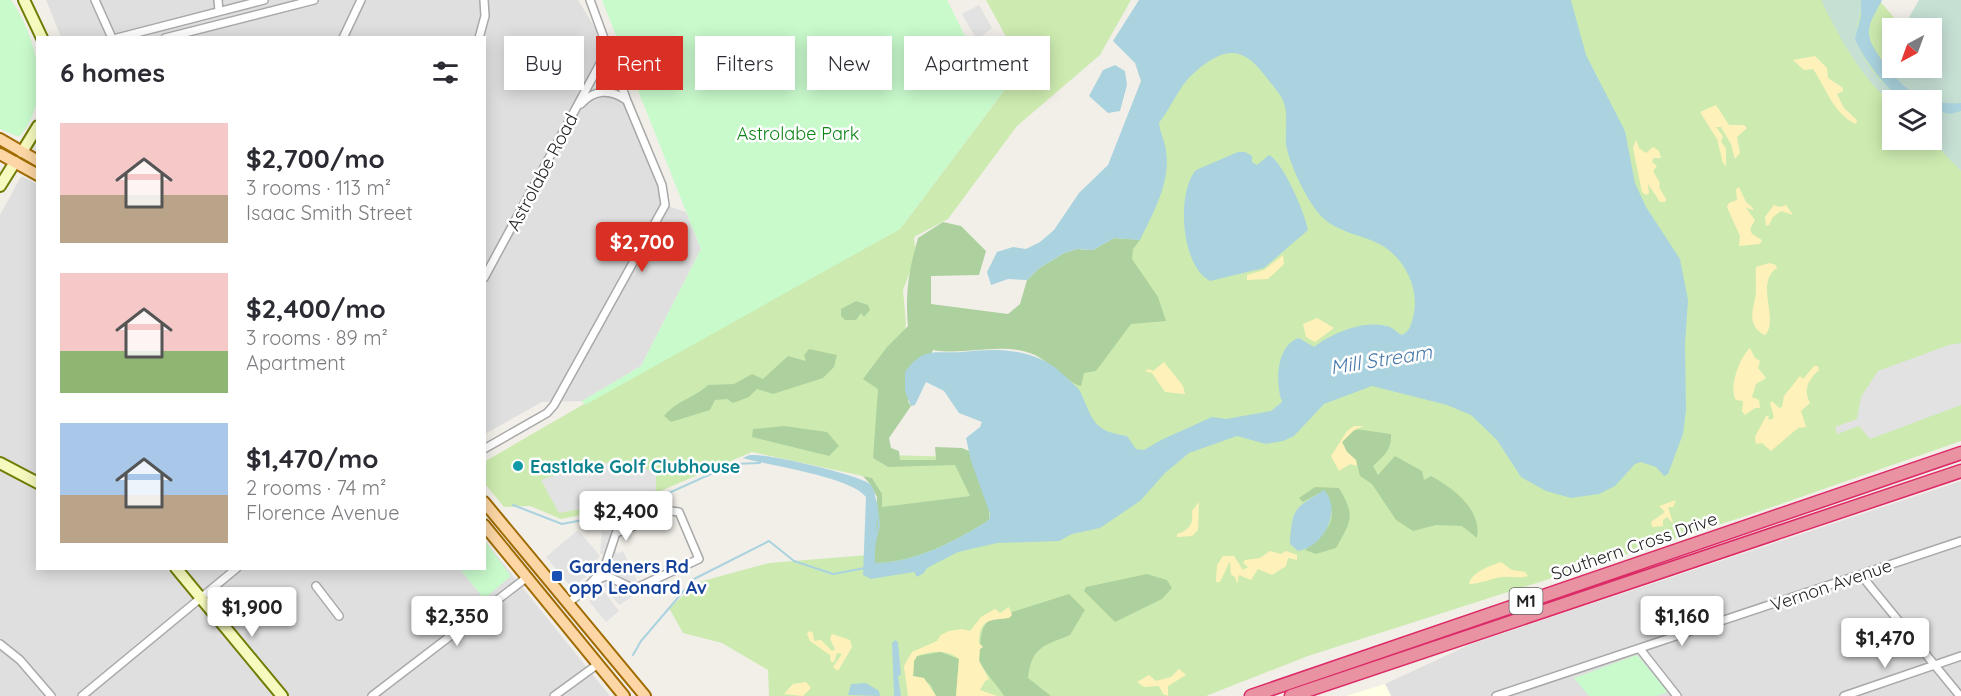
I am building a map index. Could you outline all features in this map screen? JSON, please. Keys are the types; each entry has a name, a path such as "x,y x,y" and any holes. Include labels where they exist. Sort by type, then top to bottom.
{"highway":[{"name":"Southern Cross Drive","path":"1251,696 1353,659 1961,453"},
{"name":"Southern Cross Drive","path":"1291,696 1961,471"}],"main road":[{"path":"0,140 36,160"},
{"path":"0,154 36,174"},
{"path":"486,504 645,696"},
{"path":"486,528 624,696"}],"street":[{"path":"24,0 41,36"},
{"path":"95,0 111,36"},
{"path":"218,0 219,11"},
{"path":"125,36 264,0"},
{"path":"173,36 314,0"},
{"path":"344,36 361,0"},
{"path":"480,36 486,16 484,0"},
{"path":"590,0 603,36"},
{"path":"199,29 200,36"},
{"name":"Astrolabe Road","path":"486,274 596,72"},
{"path":"486,448 547,413 555,405 665,205 663,185 623,90"},
{"path":"574,113 586,98 598,92 617,93 627,100"},
{"path":"0,186 36,129"},
{"path":"0,464 36,482"},
{"path":"568,603 604,569 616,533 671,512 679,512 699,559 634,589 607,576 589,585"},
{"name":"Vernon Avenue","path":"1496,696 1961,541"},
{"path":"178,570 282,696"},
{"path":"82,696 235,570"},
{"path":"1861,575 1960,696"},
{"path":"372,696 526,578"},
{"path":"316,586 339,616"},
{"path":"0,644 20,660 51,696"},
{"path":"1640,648 1677,696"},
{"path":"1844,696 1961,656"},
{"path":"554,696 597,664"}],"shaded area":[{"path":"46,0 578,0 600,36 596,36 596,90 624,90 662,185 665,205 686,212 701,249 641,366 582,401 542,402 486,433 486,36 61,36"},
{"path":"1821,0 1861,0 1857,31 1861,51 1874,72 1892,90 1882,90 1882,94 1861,70"},
{"path":"1919,0 1961,0 1961,103 1942,102 1942,90 1908,90 1895,78 1942,78 1942,18 1909,18"},
{"path":"979,5 992,28 982,36 975,36 962,14"},
{"path":"1961,111 1961,171 1941,150 1942,112 1950,114"},
{"path":"23,177 36,184 36,570 486,570 486,542 610,696 0,696 0,215 20,178"},
{"path":"1961,343 1961,405 1870,439 1859,426 1837,434 1835,427 1857,419 1861,397 1878,371 1949,345"},
{"path":"590,463 613,463 656,471 656,490 631,500 559,513 541,480"},
{"path":"1961,481 1961,696 1391,696 1385,684 1471,644"},
{"path":"578,530 600,556 594,562 598,567 572,588 546,557"},
{"path":"602,532 609,532 617,554 623,551 642,591 619,605 603,585 608,581 600,571 606,555 600,554"},
{"path":"603,590 619,611 606,622 589,601"},
{"path":"1385,684 1391,696 1346,696"}],"green space":[{"path":"0,0 11,0 28,32 34,50 36,105 19,137 0,129"},
{"name":"Astrolabe Park","path":"602,0 947,0 965,36 904,36 904,90 1004,90 900,229 585,405 582,401 641,366 701,249 638,90 683,90 683,36 616,36"},
{"path":"986,0 1131,0 1100,55 1017,126 948,219 914,237 916,256 903,290 906,323 886,455 960,457 978,495 882,508 872,478 752,452 625,506 561,519 530,506 504,507 486,485 486,461 622,382 900,229 1004,90 1050,90 1050,36 1006,36"},
{"path":"1547,0 1879,0 1894,18 1882,18 1882,78 1942,76 1961,92 1961,441 1749,515 1308,656 1206,696 769,696 768,670 722,643 683,633 669,608 699,582 769,563 892,553 959,526 1062,399 1116,269 1148,125 1207,47"},
{"path":"943,222 961,226 986,251 979,275 931,276 931,304 1008,314 1020,304 1027,280 1038,269 1064,253 1077,249 1093,250 1114,238 1140,240 1133,249 1132,259 1158,297 1166,321 1131,324 1096,371 1084,373 1081,386 1072,382 1041,358 1023,351 1011,349 933,350 908,401 911,406 889,438 891,448 899,451 900,460 936,460 935,447 962,448 969,451 989,508 989,520 963,536 919,555 874,563 877,497 863,476 872,478 882,494 882,507 970,496 955,465 888,467 873,458 878,389 863,379 887,347 908,326 909,281 918,238"},
{"path":"856,301 868,305 870,310 864,317 861,313 856,320 845,320 841,316 841,309"},
{"path":"809,349 837,355 834,367 823,378 773,394 757,389 749,397 733,403 727,399 715,400 710,410 671,422 664,416 708,385 734,384 752,374 763,379 788,356 806,361 804,355"},
{"path":"784,426 827,432 839,446 829,456 752,437 753,429"},
{"path":"1355,429 1391,434 1389,449 1373,466 1378,475 1395,456 1422,471 1424,480 1431,476 1439,481 1457,493 1470,509 1475,518 1477,538 1462,526 1436,525 1413,531 1396,520 1372,484 1360,476 1356,460 1347,452 1342,442"},
{"path":"1315,487 1339,488 1348,505 1350,518 1336,548 1316,554 1305,550 1320,537 1330,524 1332,517 1328,501 1321,492 1303,502 1299,498"},
{"path":"486,542 511,576 484,599 461,570 486,570"},
{"path":"1147,574 1167,580 1172,588 1162,599 1115,622 1084,591 1086,587"},
{"path":"1069,594 1085,610 1070,635 1046,645 1036,653 1028,678 1051,696 1004,696 979,660 984,626 992,619 1004,619 1012,612"},
{"path":"941,652 959,659 956,696 936,696 930,684 913,676 914,661 917,656"},
{"path":"1637,655 1668,692 1656,696 1589,696 1574,678"}],"sand":[{"path":"1815,56 1827,68 1828,78 1843,88 1843,91 1837,94 1844,108 1857,120 1856,124 1848,120 1836,107 1813,69 1804,70 1793,60"},
{"path":"1716,105 1729,125 1744,125 1747,128 1737,137 1740,153 1735,159 1731,144 1721,127 1716,127 1723,136 1721,142 1726,148 1726,166 1723,163 1717,139 1700,112"},
{"path":"1636,140 1639,148 1646,153 1653,147 1659,151 1661,158 1653,158 1652,162 1657,166 1653,171 1660,183 1659,187 1666,199 1665,202 1660,202 1648,184 1649,193 1646,195 1642,192 1633,148"},
{"path":"1739,187 1746,202 1753,208 1753,210 1746,208 1755,220 1750,229 1752,234 1762,240 1760,244 1739,246 1740,236 1727,207 1729,203 1737,200 1736,189"},
{"path":"1774,205 1780,207 1786,205 1793,215 1781,211 1766,226 1765,217"},
{"path":"1283,255 1284,264 1268,279 1247,280 1247,275 1264,270"},
{"path":"1769,263 1776,265 1777,268 1770,275 1768,283 1770,320 1765,335 1756,328 1752,314 1756,295 1756,267"},
{"path":"1317,318 1334,328 1315,342 1306,337 1303,324"},
{"path":"1750,348 1755,358 1760,361 1758,368 1766,378 1756,384 1752,397 1759,400 1760,408 1755,408 1745,415 1742,411 1743,401 1736,400 1733,388 1739,365"},
{"path":"1164,362 1183,386 1185,394 1165,392 1152,373 1145,371 1149,369 1153,371"},
{"path":"1814,366 1818,366 1819,370 1808,385 1807,393 1810,403 1801,411 1806,427 1798,428 1771,451 1762,443 1756,444 1755,437 1766,416 1769,416 1768,419 1771,420 1774,417 1770,403 1772,401 1779,408 1782,407 1784,396 1800,376 1803,379"},
{"path":"1354,426 1363,426 1353,431 1342,442 1347,452 1356,460 1357,466 1350,464 1339,471 1331,456 1347,431"},
{"path":"1676,500 1673,507 1668,507 1673,523 1667,517 1663,520 1663,526 1652,527 1651,522 1665,512 1659,506"},
{"path":"1199,502 1198,530 1192,536 1177,537 1177,534 1190,526 1192,511"},
{"path":"1270,551 1281,554 1286,551 1297,555 1297,560 1288,558 1286,566 1272,575 1258,569 1251,580 1239,575 1237,584 1235,577 1231,575 1230,561 1220,582 1216,582 1217,565 1223,556 1234,556 1243,570 1248,567 1243,563 1245,560 1260,558"},
{"path":"1501,562 1512,570 1525,572 1528,576 1499,578 1469,584 1478,572"},
{"path":"1009,607 1012,615 1009,618 987,622 983,625 980,635 979,643 983,647 980,649 979,661 989,679 985,681 980,690 997,696 956,696 959,659 938,652 917,656 914,661 913,676 924,678 936,696 908,696 904,666 912,652 937,641 941,635 949,631 961,629 970,631 981,617 995,609 1000,613"},
{"path":"809,631 813,633 814,641 821,640 832,651 835,649 830,639 832,634 850,640 852,647 838,671 833,667 842,654 837,653 834,662 831,662 830,655 810,641 807,634"},
{"path":"1179,669 1186,675 1168,686 1168,696 1163,694 1159,686 1144,687 1137,682 1149,675 1156,681 1171,677"},
{"path":"806,682 811,688 803,696 784,694 793,684"}],"water":[{"path":"1139,0 1571,0 1586,55 1625,131 1635,183 1646,207 1680,259 1688,300 1685,344 1686,410 1683,434 1668,474 1664,476 1656,467 1641,462 1635,464 1615,486 1599,494 1571,498 1546,491 1521,477 1497,440 1471,415 1447,405 1372,386 1324,404 1294,436 1283,441 1266,444 1237,436 1189,453 1165,473 1140,501 1100,528 1072,534 1059,541 997,543 958,552 927,568 917,577 914,572 871,579 863,575 866,497 858,490 828,478 743,458 760,455 794,461 851,476 871,485 877,511 875,563 920,555 963,536 989,520 990,514 971,461 966,438 980,427 982,422 959,413 944,391 926,382 915,405 911,406 905,391 905,372 924,355 937,352 1004,350 1042,360 1054,367 1078,389 1096,423 1107,431 1127,436 1136,449 1144,450 1212,417 1226,419 1271,411 1282,402 1278,375 1282,356 1291,342 1299,338 1314,347 1330,337 1358,326 1391,327 1402,335 1410,328 1415,300 1406,270 1383,246 1336,227 1317,211 1300,183 1291,162 1286,144 1286,113 1283,100 1249,59 1233,53 1215,58 1190,77 1159,123 1166,151 1166,174 1160,197 1140,240 1114,238 1093,250 1077,249 1064,253 1038,269 1027,280 1008,279 991,285 987,272 997,252 1013,247 1026,249 1040,242 1054,230 1079,193 1108,165 1141,81 1135,63 1113,41"},
{"path":"1861,0 1882,0 1873,17 1869,34 1882,60 1882,78 1896,78 1910,90 1892,90 1870,65 1855,39 1861,15"},
{"path":"1115,65 1125,71 1127,85 1120,111 1108,113 1089,96 1103,70"},
{"path":"1942,102 1961,103 1961,111 1950,114 1942,112"},
{"path":"1238,152 1245,152 1252,156 1252,162 1257,165 1269,155 1275,160 1293,189 1308,230 1264,268 1210,281 1200,273 1188,245 1184,211 1186,195 1196,170"},
{"path":"1324,490 1331,508 1331,517 1327,527 1315,543 1298,551 1290,544 1294,515 1301,505"},
{"path":"895,640 898,642 901,675 898,676 901,696 894,696 892,643"},
{"path":"866,683 879,691 880,696 848,695 851,684"}],"waterway":[{"path":"513,505 562,524 629,511 733,464 760,463"},
{"name":"Mill Stream","path":"874,546 879,525 876,502"},
{"path":"633,655 641,641 694,579 769,541 794,561 833,574 865,568"}],"place":[{"name":"Eastlake Golf Clubhouse","path":"518,466"},
{"name":"Gardeners Rd opp Leonard Av","path":"557,576"}]}
